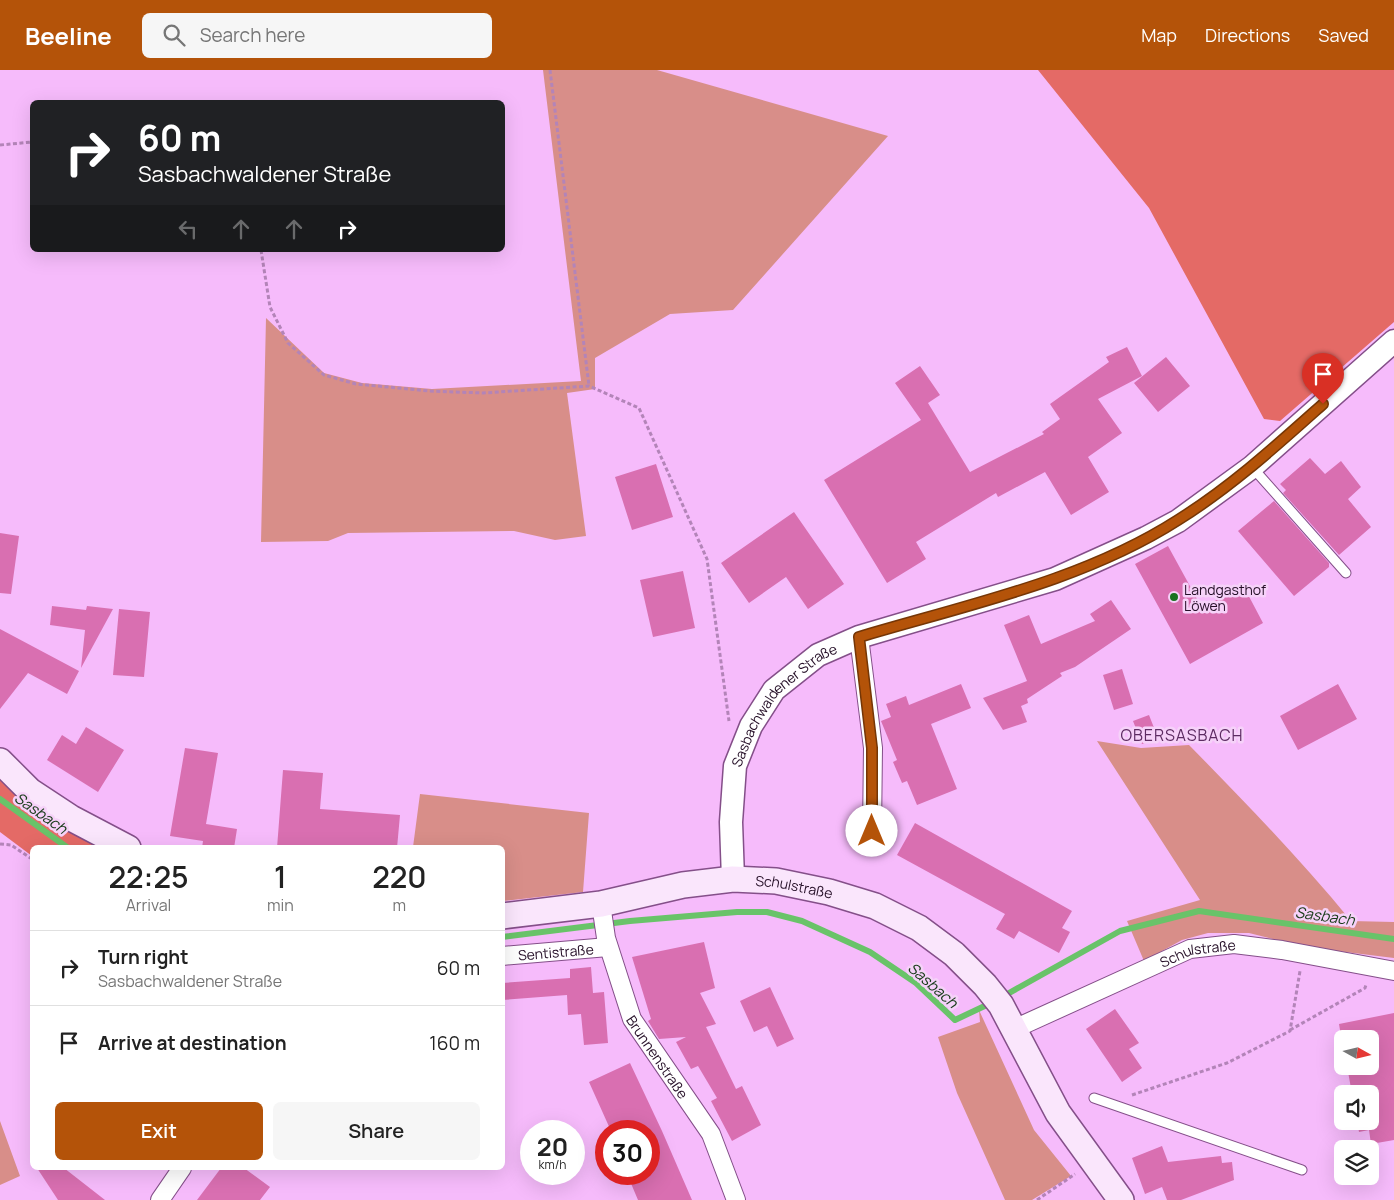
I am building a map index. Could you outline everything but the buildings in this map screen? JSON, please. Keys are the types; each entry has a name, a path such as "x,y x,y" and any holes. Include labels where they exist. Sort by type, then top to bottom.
{"main road":[{"path":"0,761 30,791 71,818 122,845"},
{"path":"505,916 602,909 684,885 733,879"},
{"name":"Schulstraße","path":"733,879 776,881 829,892 875,906 919,928 954,954 985,985 1001,1005 1058,1113 1120,1200"}],"street":[{"name":"Sasbachwaldener Straße","path":"733,879 731,822 735,766 751,726 774,690 818,655 859,637 1063,575 1138,542 1178,520 1252,467 1394,341"},
{"path":"859,637 872,748 872,831"},
{"name":"Brunnenstraße","path":"602,909 607,943 632,1019 711,1134 736,1200"},
{"name":"Sentistraße","path":"505,956 607,943"},
{"name":"Schulstraße","path":"1014,1029 1190,949 1234,944 1282,950 1394,971"},
{"path":"160,1200 181,1170"}],"lane":[{"path":"1252,467 1346,574"},
{"path":"1094,1098 1302,1170"}],"path":[{"path":"550,70 589,386"},
{"path":"0,145 30,142"},
{"path":"261,252 270,307 288,343 324,375 356,384 429,391 483,393 589,386 638,408 708,559 730,726"},
{"path":"0,844 11,845 30,857"},
{"path":"1290,1031 1303,955"},
{"path":"1130,1096 1227,1063 1290,1031 1365,988 1369,967"},
{"path":"1037,1200 1092,1162"}],"shaded area":[{"path":"543,70 657,70 888,136 733,310 670,314 595,358 595,389 567,393 586,536 555,540 514,531 348,533 328,541 261,542 266,318 324,373 362,383 432,389 581,381"},
{"path":"1038,70 1394,70 1394,322 1280,421 1264,419 1149,208"},
{"path":"1097,741 1141,748 1189,745 1272,831 1351,921 1394,922 1394,958 1305,947 1249,933 1208,933 1182,940 1144,961 1127,921 1200,900"},
{"path":"0,779 101,845 30,845 30,854 0,832"},
{"path":"420,794 589,813 583,892 505,901 505,845 413,845"},
{"path":"979,1010 1034,1130 1071,1176 1032,1200 1005,1200 957,1093 938,1037 980,1022"},
{"path":"0,1121 20,1176 0,1185"}],"waterway":[{"name":"Sasbach","path":"0,799 64,845"},
{"name":"Sasbach","path":"1002,997 1120,931 1199,911 1394,939"},
{"name":"Sasbach","path":"505,937 630,921 737,912 767,912 802,921 870,952 916,983 955,1020 991,1003"}],"place":[{"name":"Landgasthof Löwen","path":"1174,597"}],"district":[{"name":"OBERSASBACH","path":"1182,735"}],"route":[{"path":"872,831 872,748 859,637 1055,579 1146,538 1178,520 1252,467 1323,404"}]}
